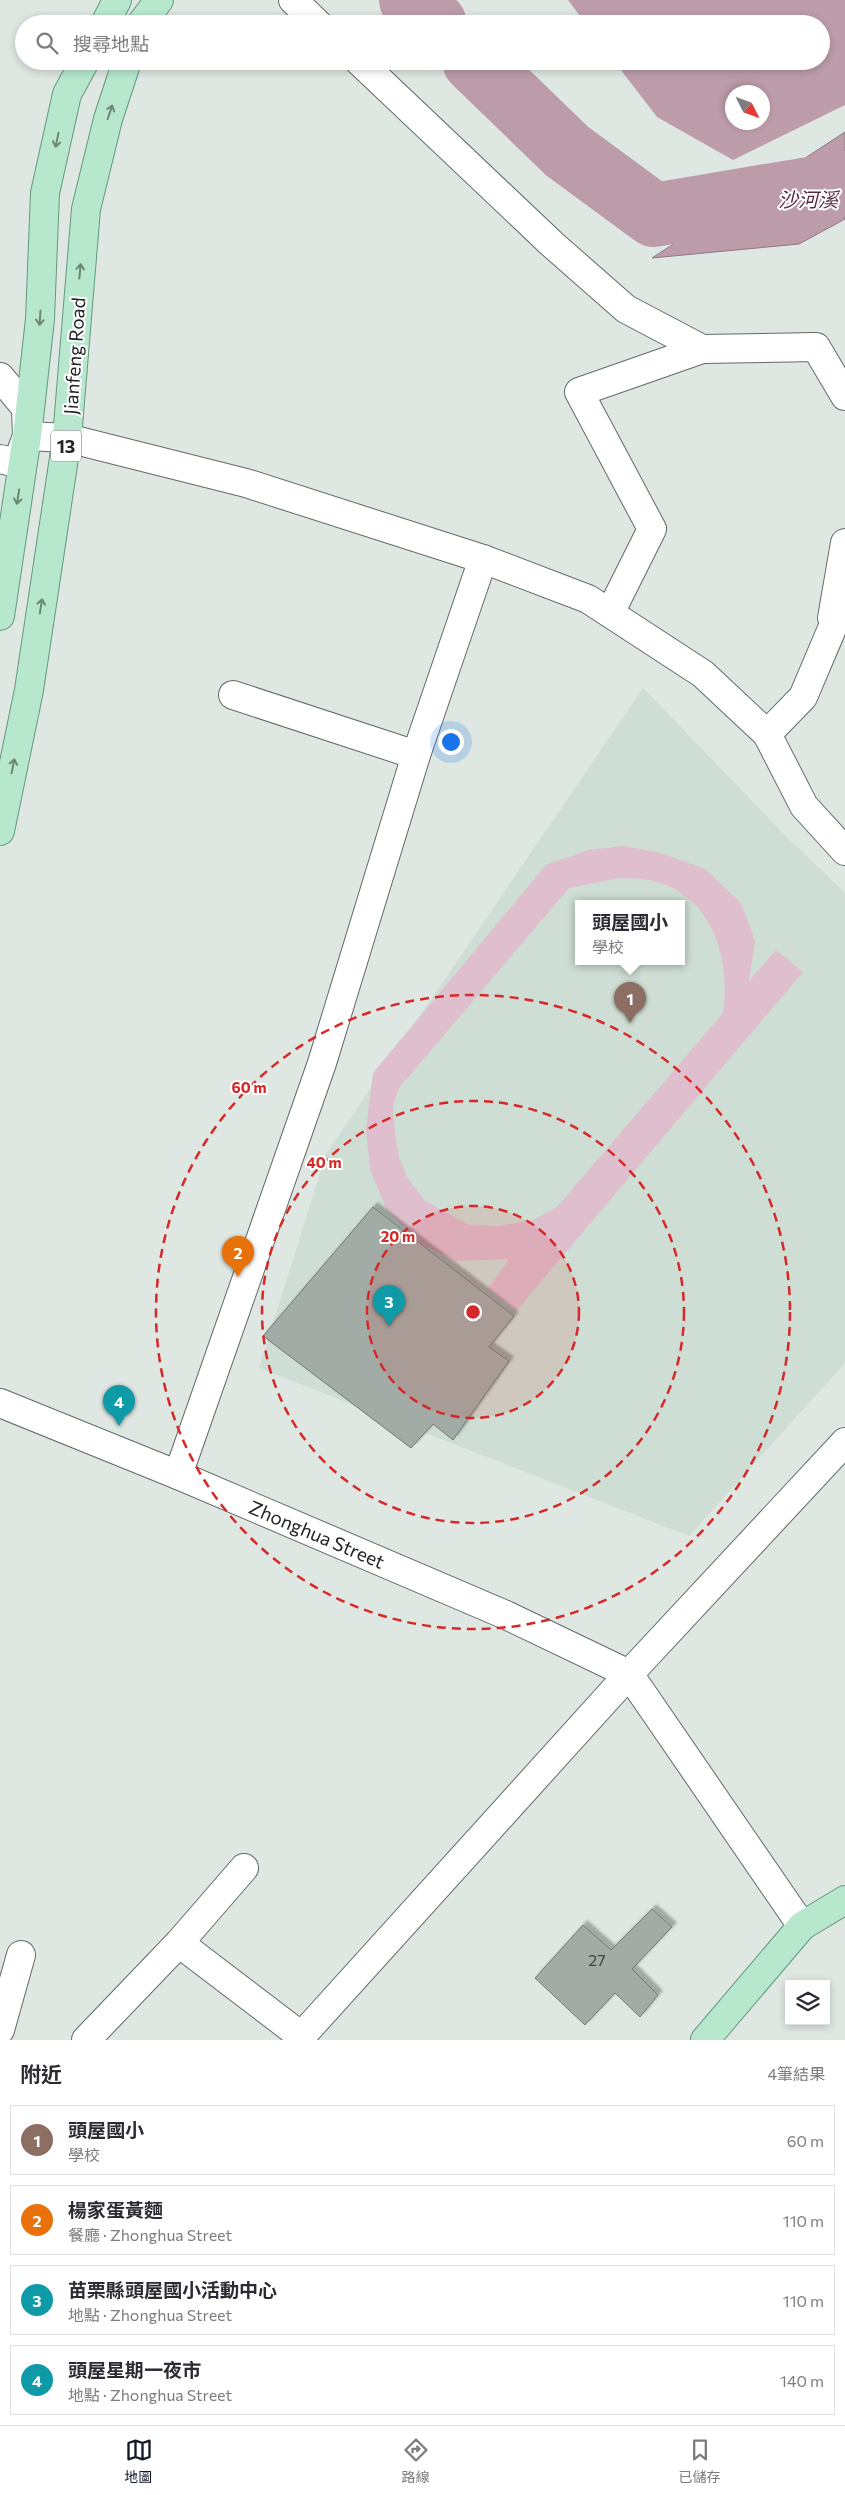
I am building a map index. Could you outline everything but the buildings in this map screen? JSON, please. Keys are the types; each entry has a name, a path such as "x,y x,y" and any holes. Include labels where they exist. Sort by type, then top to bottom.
{"main road":[{"path":"110,15 117,0"},
{"path":"147,15 158,0"},
{"name":"Jianfeng Road","path":"0,616 27,436 40,319 45,193 67,94 80,70"},
{"name":"Jianfeng Road","path":"0,831 29,690 67,438 86,209 108,119 124,70"},
{"path":"705,2040 802,1926 845,1900"}],"street":[{"path":"293,0 309,15"},
{"path":"368,70 552,244 626,308 702,349"},
{"path":"610,613 652,529 579,392 702,349 816,346 845,396"},
{"path":"0,377 26,408 27,436 17,462 0,459"},
{"path":"27,436 67,438 246,483 483,559 588,599 703,674 767,734 804,806 845,851"},
{"path":"828,639 845,543"},
{"path":"178,1475 322,1063 416,755 483,559"},
{"path":"767,734 803,697 845,598"},
{"path":"234,695 416,755"},
{"name":"Zhonghua Street","path":"0,1403 178,1475 506,1615 629,1674"},
{"path":"179,1943 299,2038 629,1674 845,1442"},
{"path":"629,1674 802,1926"},
{"path":"86,2040 179,1943 244,1868"},
{"path":"0,2030 21,1955"}],"shaded area":[{"path":"568,0 845,0 845,105 733,160 657,117 621,70 830,70 830,15 579,15"},
{"path":"643,688 784,834 845,893 845,1363 689,1536 259,1368 326,1154"},
{"path":"624,846 661,853 705,869 741,903 755,941 749,981 776,950 803,972 517,1310 488,1289 509,1259 457,1261 420,1244 387,1211 370,1169 366,1129 373,1073 546,865 588,850","holes":["619,878 650,880 671,887 689,899 702,913 713,931 720,950 724,971 723,1013 557,1207 533,1220 499,1226 469,1225 425,1201 407,1177 399,1157 395,1134 393,1105 399,1088 569,888"]}],"water":[{"name":"沙河溪","path":"845,132 845,219 799,244 652,258"}],"waterway":[{"name":"沙河溪","path":"411,0 426,15"},
{"name":"沙河溪","path":"483,70 567,151 654,215 845,183"}],"place":[{"name":"頭屋國小","path":"630,1023"},
{"name":"楊家蛋黃麵","path":"238,1277"},
{"name":"苗栗縣頭屋國小活動中心","path":"389,1326"},
{"name":"頭屋星期一夜市","path":"119,1426"}]}
